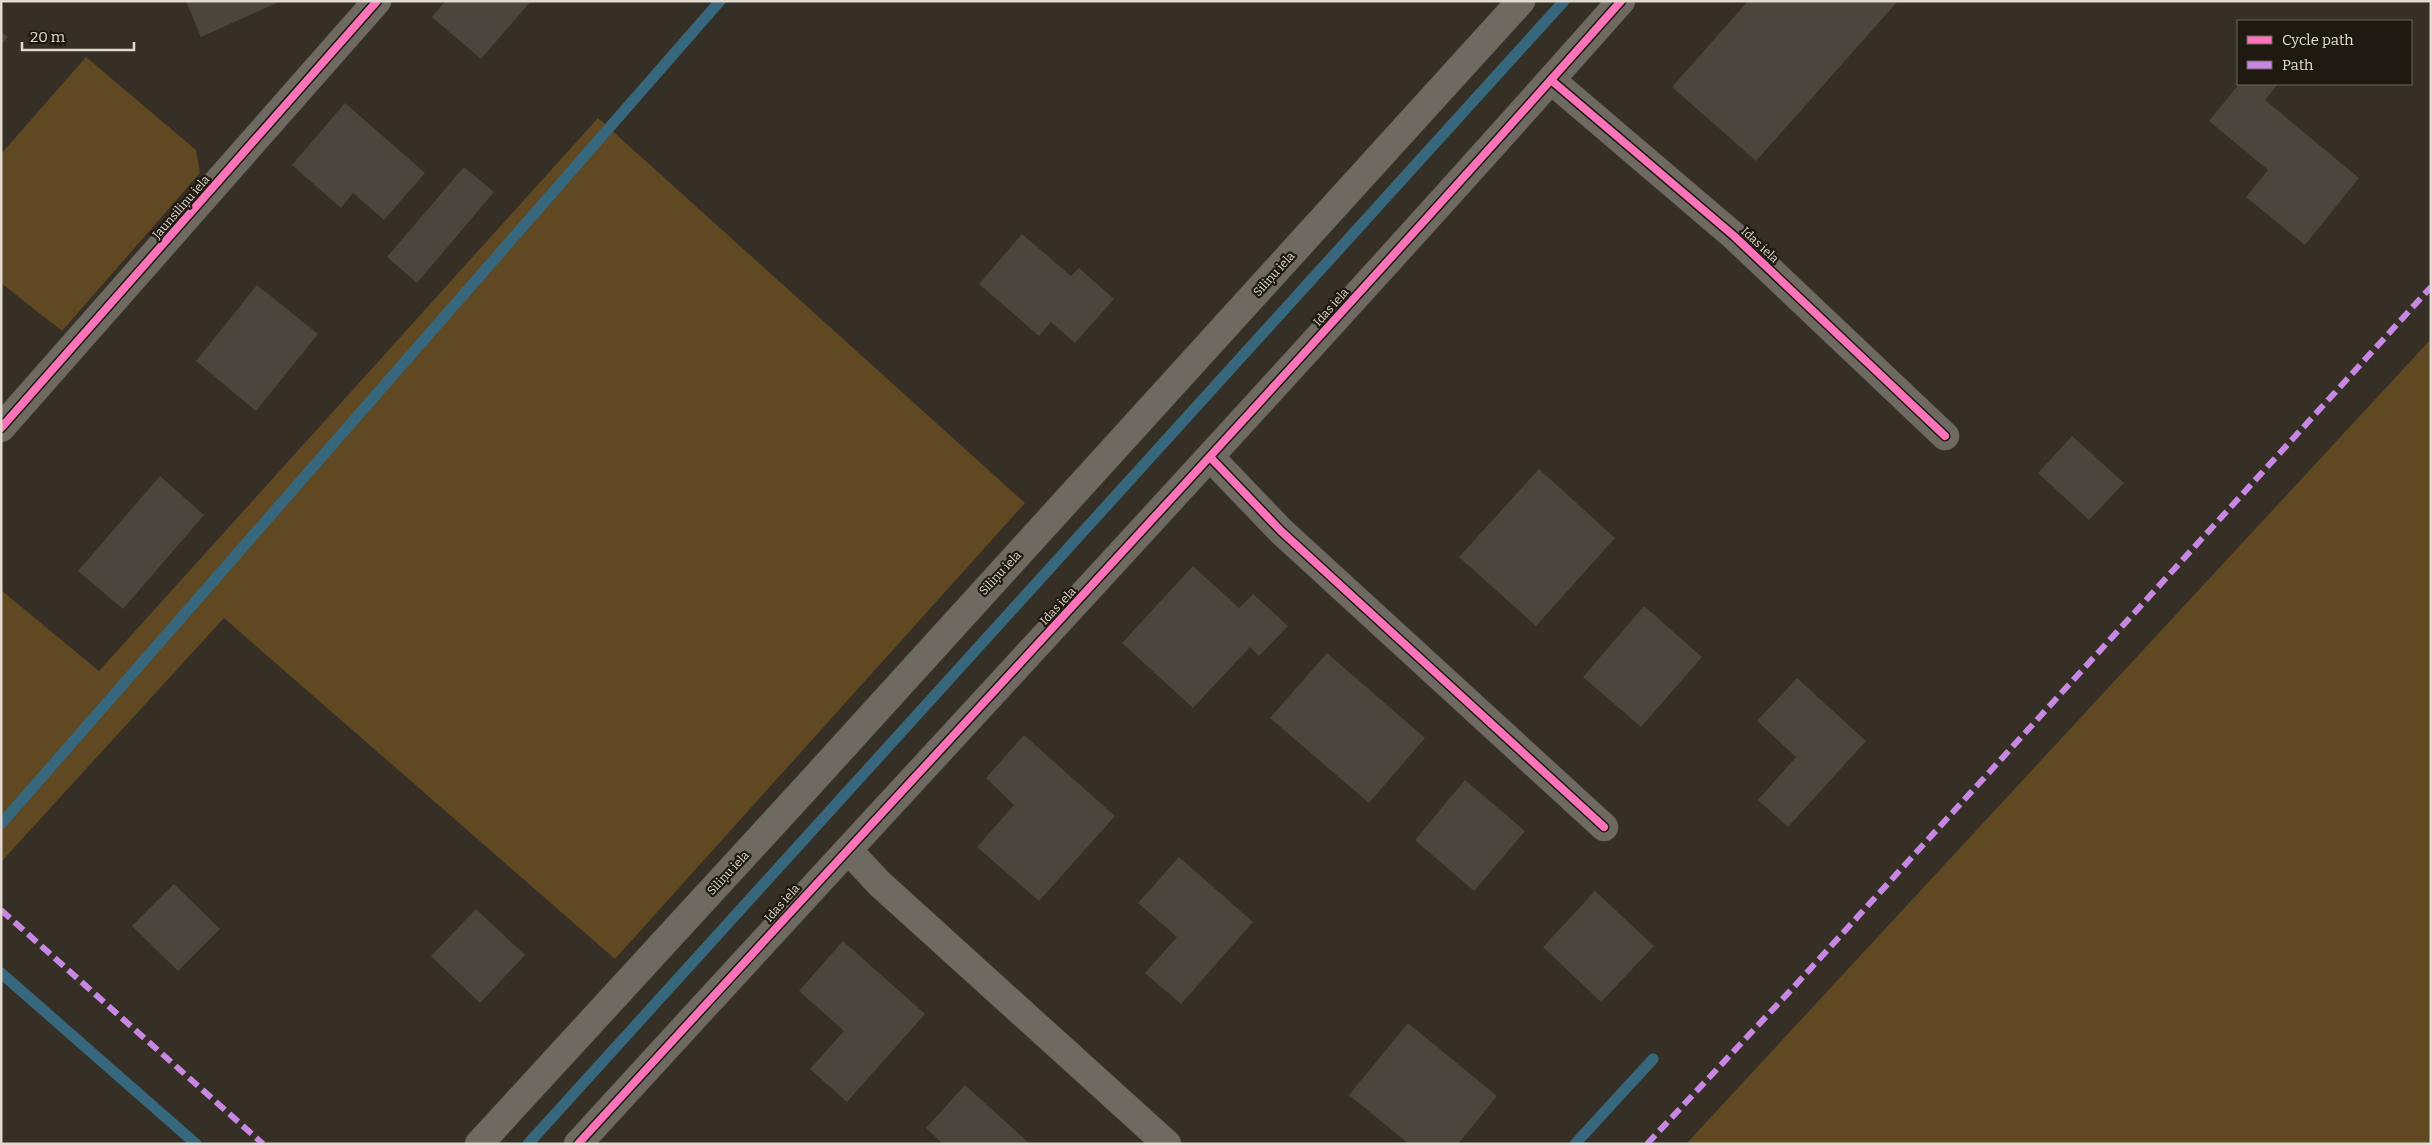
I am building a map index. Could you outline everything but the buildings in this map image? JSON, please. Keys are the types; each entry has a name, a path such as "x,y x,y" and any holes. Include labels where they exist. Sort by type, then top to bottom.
{"street":[{"name":"Jaunsiliņu iela","path":"1,428 377,1"},
{"name":"Siliņu iela","path":"479,1144 804,790 1521,1"},
{"name":"Idas iela","path":"578,1144 1211,458 1621,1"},
{"name":"Idas iela","path":"1551,80 1734,236 1945,436"},
{"path":"1211,458 1281,531 1604,827"},
{"path":"848,850 880,884 1167,1144"}],"shaded area":[{"path":"86,57 196,150 200,173 62,331 1,283 1,154"},
{"path":"598,118 1025,503 615,959 224,618 1,862 1,590 99,671"},
{"path":"2431,339 2431,1144 1686,1144"}],"waterway":[{"path":"1,824 720,1"},
{"path":"528,1144 1564,1"},
{"path":"1,973 196,1144"},
{"path":"1575,1144 1653,1059"}],"marked path":[{"path":"1647,1144 1791,990 2431,287"},
{"path":"1,910 263,1144"}],"cycle path":[{"path":"1,428 377,1"},
{"path":"578,1144 1363,289 1621,1"},
{"path":"1551,80 1734,236 1945,436"},
{"path":"1211,458 1281,531 1604,827"}]}
